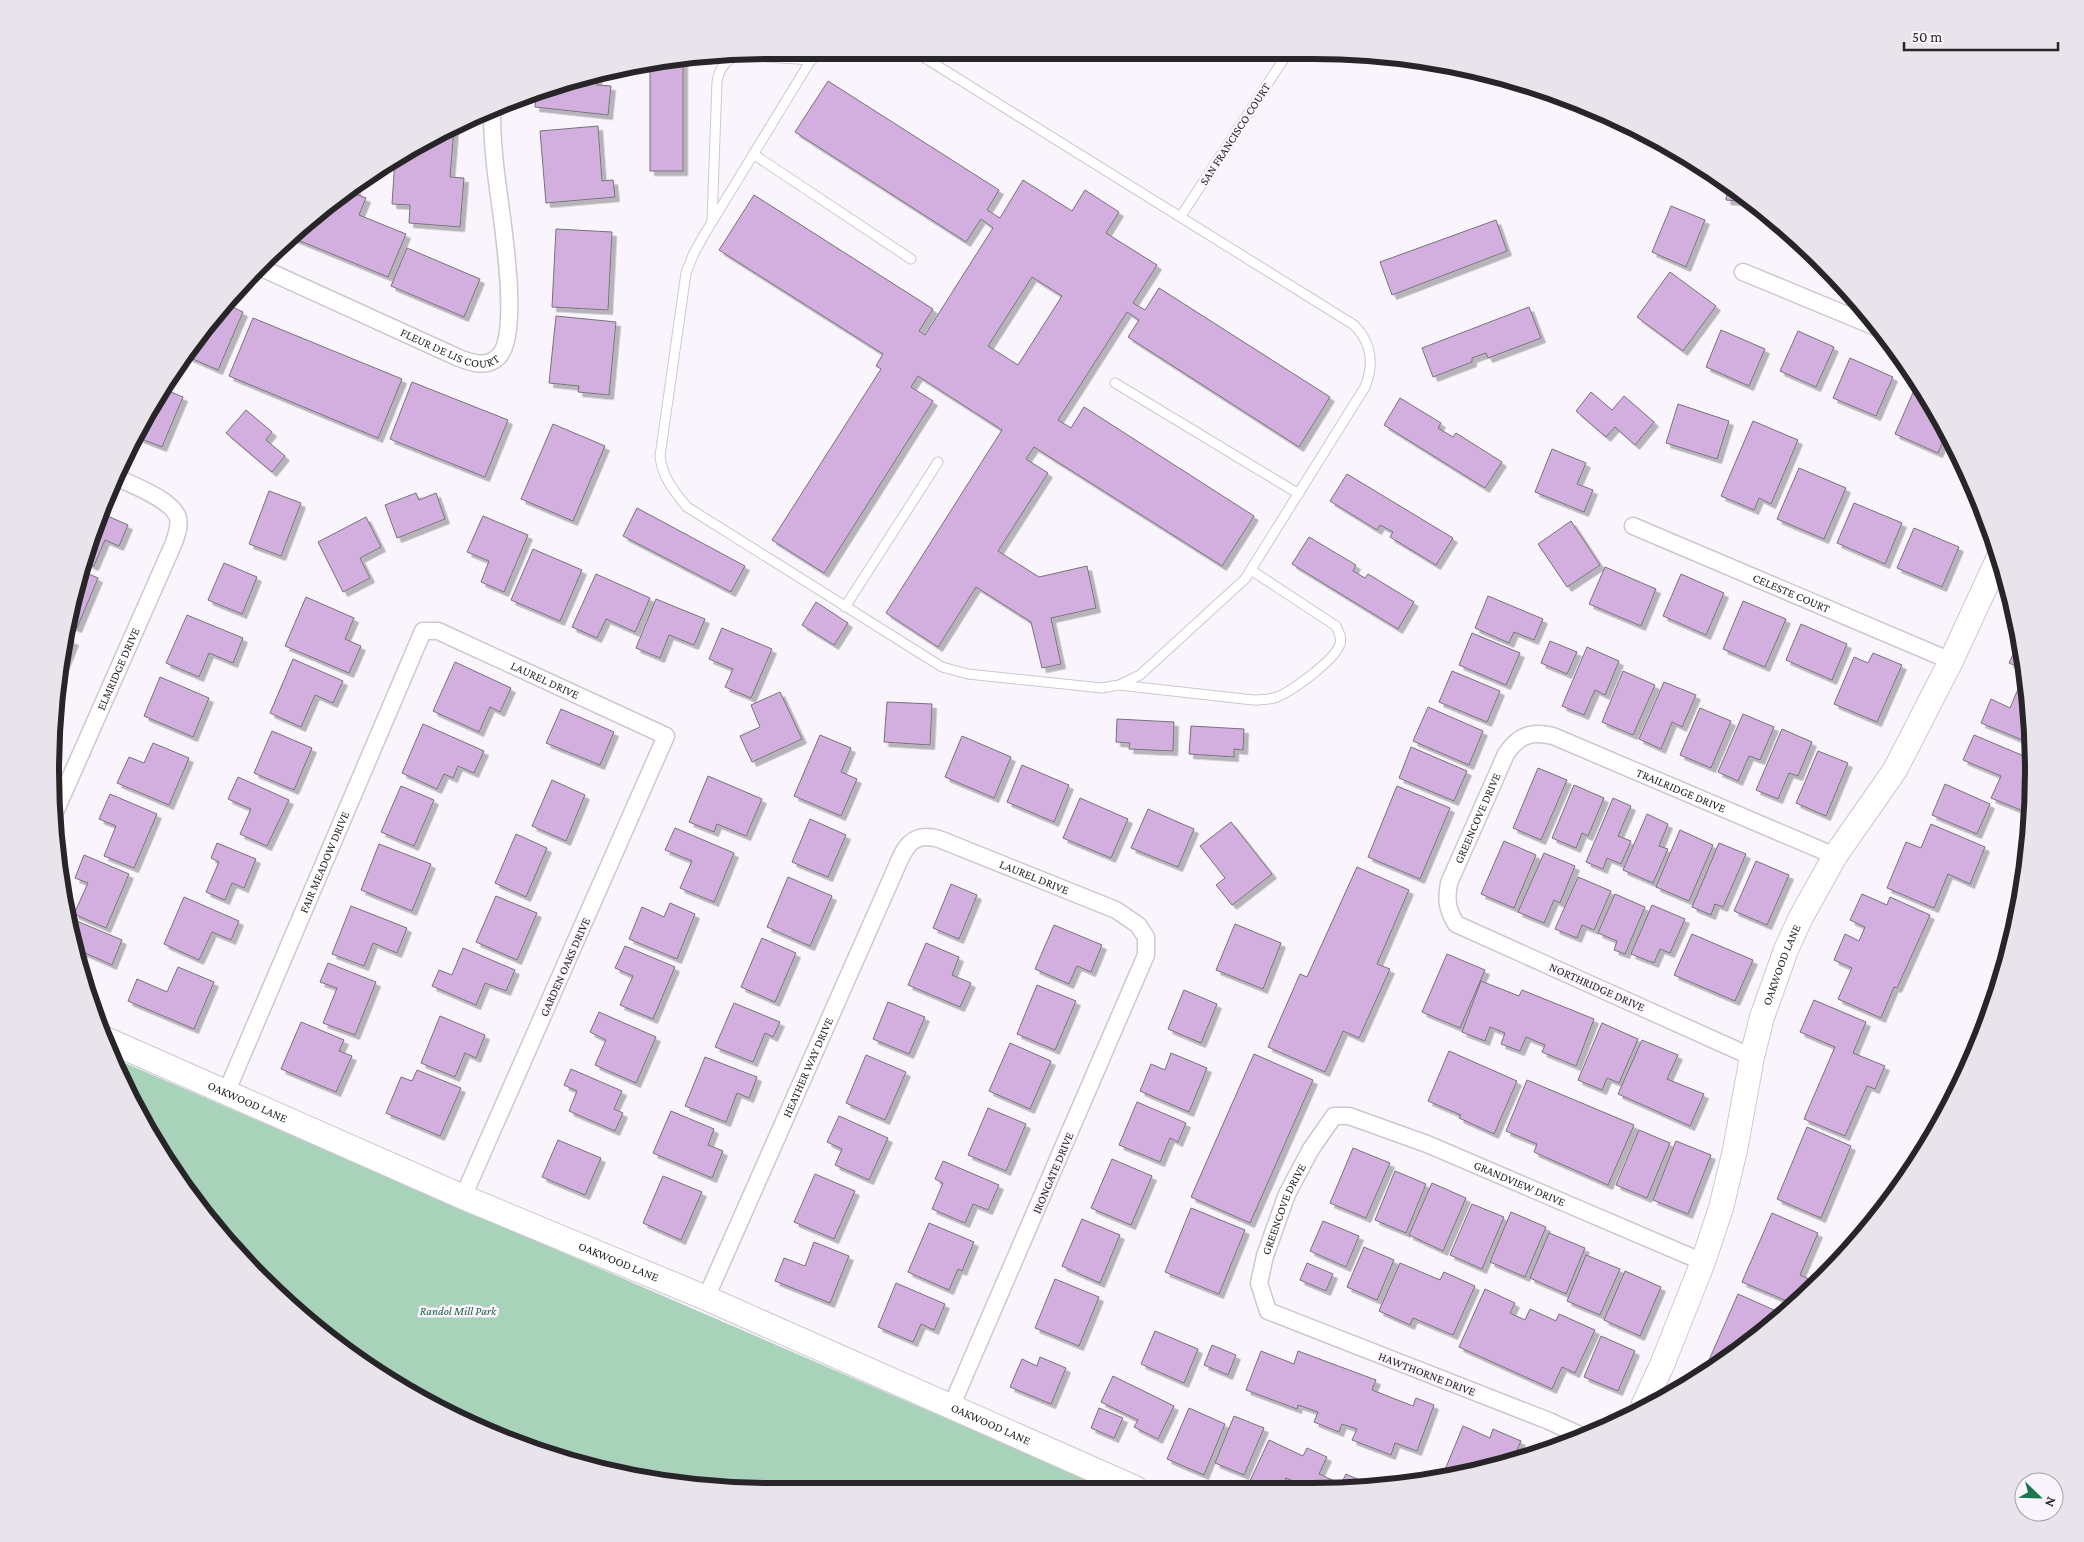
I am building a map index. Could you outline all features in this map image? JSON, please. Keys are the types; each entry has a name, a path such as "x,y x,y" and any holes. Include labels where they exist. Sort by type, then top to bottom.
{"street":[{"name":"FLEUR DE LIS COURT","path":"265,270 459,358 484,364 498,358 502,353 506,340 509,319 507,253 496,181 492,116"},
{"path":"1744,272 1866,323"},
{"name":"ELMRIDGE DRIVE","path":"60,802 178,531 178,518 173,509 121,480"},
{"name":"CELESTE COURT","path":"1633,526 1952,661"},
{"name":"OAKWOOD LANE","path":"1646,1401 1662,1366 1703,1262 1721,1208 1762,1017 1786,950 1800,919 1835,856 1894,770 1952,661 1995,567"},
{"name":"LAUREL DRIVE","path":"423,631 438,631 666,736"},
{"name":"FAIR MEADOW DRIVE","path":"226,1092 423,631"},
{"name":"TRAILRIDGE DRIVE","path":"1526,736 1539,733 1553,736 1835,856"},
{"name":"GARDEN OAKS DRIVE","path":"463,1197 666,736"},
{"name":"GREENCOVE DRIVE","path":"1448,911 1446,899 1449,883 1506,754 1513,743 1526,736"},
{"name":"LAUREL DRIVE","path":"914,839 927,835 939,839 1116,910 1138,925 1146,936"},
{"name":"HEATHER WAY DRIVE","path":"706,1298 892,875 906,846 914,839"},
{"name":"NORTHRIDGE DRIVE","path":"1448,911 1456,924 1752,1057"},
{"name":"IRONGATE DRIVE","path":"951,1407 1132,990 1146,955 1146,936"},
{"name":"OAKWOOD LANE","path":"112,1042 463,1197 706,1298 1124,1483"},
{"name":"GREENCOVE DRIVE","path":"1268,1311 1259,1283 1265,1256 1287,1194 1310,1149 1334,1116"},
{"name":"GRANDVIEW DRIVE","path":"1334,1116 1348,1116 1427,1144 1703,1262"},
{"name":"HAWTHORNE DRIVE","path":"1268,1311 1575,1433"}],"lane":[{"path":"797,59 812,60 712,221 693,255 686,273 660,456 661,469 674,492 687,507 932,662 948,669 968,674 1102,688 1119,686 1253,700 1266,700 1277,697 1299,685 1335,653 1340,644 1340,634 1336,626 1251,570"},
{"path":"927,59 1354,325 1363,334 1367,342 1371,365 1365,387 1246,578 1140,675 1119,686"},
{"name":"SAN FRANCISCO COURT","path":"1180,216 1284,59"},
{"path":"712,221 717,82 719,70 729,60"},
{"path":"754,154 911,259"},
{"path":"1115,383 1299,494"},
{"path":"845,607 938,462"}],"green space":[{"name":"Randol Mill Park","path":"121,1061 1095,1483 724,1482 632,1470 587,1459 498,1429 456,1410 415,1388 375,1363 337,1336 267,1275 206,1205 179,1167 154,1127"}],"building":[{"path":"683,64 683,171 650,171 650,69"},
{"path":"597,80 597,85 611,86 608,115 535,107 536,99 587,83"},
{"path":"828,81 999,190 987,210 1000,218 1023,180 1072,211 1085,190 1119,212 1106,233 1157,265 1133,303 1145,310 1159,288 1330,397 1299,447 1128,337 1139,320 1127,312 1058,420 1071,428 1084,407 1254,516 1222,566 1034,447 1026,459 1048,473 998,551 1039,577 1087,566 1096,608 1051,618 1061,664 1042,668 1031,622 976,587 938,647 886,613 1002,430 918,376 911,387 933,401 824,573 772,540 881,369 876,366 883,354 719,250 754,195 933,309 919,331 925,335 993,228 981,219 966,242 795,132","holes":["1032,277 1062,296 1018,365 988,346"]},
{"path":"598,126 602,181 613,180 615,197 546,203 540,131"},
{"path":"454,133 450,177 464,178 460,227 409,223 410,205 392,204 394,167"},
{"path":"1727,192 1740,201 1726,200"},
{"path":"356,193 366,198 359,215 406,234 388,277 297,240"},
{"path":"1671,206 1705,220 1686,267 1652,252"},
{"path":"1496,220 1507,251 1392,295 1380,262"},
{"path":"556,229 612,232 608,310 552,307"},
{"path":"407,248 480,279 464,317 391,286"},
{"path":"1670,272 1716,306 1683,351 1637,317"},
{"path":"231,307 243,312 218,370 191,358"},
{"path":"1529,307 1541,338 1488,358 1486,353 1472,358 1472,362 1433,377 1422,348"},
{"path":"556,316 616,322 609,395 578,392 579,386 549,383"},
{"path":"253,318 402,379 378,438 229,376"},
{"path":"1721,330 1765,349 1749,386 1706,367"},
{"path":"1798,331 1834,347 1816,387 1780,371"},
{"path":"1850,358 1893,377 1876,416 1833,398"},
{"path":"412,382 508,420 485,477 390,439"},
{"path":"1914,390 1944,440 1938,453 1895,434"},
{"path":"169,391 183,397 162,447 141,439"},
{"path":"1591,392 1612,410 1624,396 1654,422 1635,445 1615,427 1606,437 1576,411"},
{"path":"1400,398 1441,423 1438,428 1453,437 1456,433 1502,462 1485,488 1384,425"},
{"path":"1678,404 1729,421 1717,459 1666,443"},
{"path":"246,410 272,432 266,440 285,456 272,472 226,433"},
{"path":"1753,421 1798,440 1771,504 1759,498 1754,510 1721,496"},
{"path":"553,424 605,446 573,521 521,499"},
{"path":"1552,449 1586,463 1577,484 1593,490 1584,512 1535,492"},
{"path":"1799,468 1846,488 1824,539 1777,519"},
{"path":"1347,474 1453,538 1436,565 1390,537 1393,532 1380,525 1377,530 1330,501"},
{"path":"269,491 301,503 281,556 249,544"},
{"path":"416,493 419,500 436,493 445,519 397,538 385,505"},
{"path":"1854,503 1902,523 1885,564 1837,543"},
{"path":"637,508 745,566 731,592 623,536"},
{"path":"107,516 128,525 119,546 105,540 94,566 90,564"},
{"path":"483,516 528,535 504,592 481,582 489,561 467,552"},
{"path":"366,517 381,547 360,558 370,578 343,592 318,542"},
{"path":"1571,521 1600,565 1567,587 1538,544"},
{"path":"1914,528 1959,547 1942,587 1897,568"},
{"path":"1309,537 1356,565 1353,571 1365,578 1368,574 1414,602 1398,629 1292,564"},
{"path":"533,549 582,570 560,621 511,600"},
{"path":"224,563 257,577 242,614 208,600"},
{"path":"1605,567 1656,589 1641,626 1589,604"},
{"path":"87,573 98,578 77,628 73,627"},
{"path":"596,574 650,598 635,632 606,619 597,638 572,627"},
{"path":"1681,574 1724,593 1706,635 1663,616"},
{"path":"1488,596 1543,619 1534,640 1514,632 1509,643 1475,628"},
{"path":"306,597 354,618 345,639 361,646 349,673 285,646"},
{"path":"656,599 705,619 694,645 669,635 660,658 636,648"},
{"path":"1743,601 1786,619 1765,667 1723,649"},
{"path":"816,602 848,623 834,645 802,625"},
{"path":"187,615 243,638 233,663 209,653 199,677 166,663"},
{"path":"1801,624 1847,644 1832,680 1786,660"},
{"path":"722,628 772,649 751,698 725,687 733,669 709,659"},
{"path":"1472,633 1520,653 1506,685 1459,665"},
{"path":"71,640 74,641 68,655"},
{"path":"1550,641 1577,652 1567,674 1541,663"},
{"path":"1587,647 1619,661 1605,695 1595,690 1584,715 1562,706"},
{"path":"2015,650 2017,667 2009,663"},
{"path":"1873,653 1902,665 1877,722 1834,704 1854,657 1868,663"},
{"path":"293,659 343,681 333,703 315,695 301,727 270,713"},
{"path":"455,662 511,688 500,712 490,707 479,732 433,711"},
{"path":"1452,671 1500,691 1487,722 1439,702"},
{"path":"1623,671 1655,685 1633,735 1602,722"},
{"path":"160,677 209,698 193,737 144,716"},
{"path":"1664,682 1696,695 1682,727 1672,722 1661,749 1639,739"},
{"path":"2020,685 2024,741 1981,723 1991,699 2010,708"},
{"path":"780,692 802,739 752,762 740,736 760,727 751,705"},
{"path":"887,702 932,704 930,745 884,742"},
{"path":"1428,707 1483,731 1469,765 1413,741"},
{"path":"1700,708 1731,721 1711,768 1680,755"},
{"path":"561,709 614,732 600,765 546,743"},
{"path":"1743,714 1774,727 1760,760 1749,756 1738,781 1718,772"},
{"path":"1117,719 1174,722 1173,751 1129,749 1130,743 1116,742"},
{"path":"423,724 484,751 474,773 458,766 453,778 444,774 437,789 402,773"},
{"path":"1191,726 1244,729 1243,750 1234,749 1234,757 1189,754"},
{"path":"1782,729 1812,742 1798,776 1789,773 1778,799 1756,790"},
{"path":"272,731 312,748 294,790 254,773"},
{"path":"820,735 851,748 841,772 857,779 841,816 794,796"},
{"path":"1974,735 2025,756 2023,811 1991,798 2001,776 1963,760"},
{"path":"962,736 1011,757 994,798 945,777"},
{"path":"153,743 189,758 169,805 117,783 129,757 144,763"},
{"path":"1411,747 1467,771 1454,801 1399,778"},
{"path":"1818,751 1848,763 1826,816 1796,803"},
{"path":"1022,765 1069,785 1054,822 1007,802"},
{"path":"1538,768 1567,780 1541,840 1513,828"},
{"path":"708,776 762,799 746,836 717,824 714,832 689,822"},
{"path":"238,777 289,800 267,846 240,834 251,809 228,799"},
{"path":"552,780 585,795 566,841 532,826"},
{"path":"1945,784 1990,804 1977,834 1932,815"},
{"path":"1574,785 1604,798 1588,836 1582,833 1576,848 1552,838"},
{"path":"401,786 434,800 414,846 381,832"},
{"path":"1397,786 1450,808 1420,879 1368,857"},
{"path":"110,794 157,814 134,868 104,856 116,826 99,819"},
{"path":"1080,798 1128,819 1111,858 1063,838"},
{"path":"1613,798 1631,806 1618,836 1631,841 1621,864 1607,858 1603,869 1586,862"},
{"path":"1148,809 1194,829 1178,867 1131,848"},
{"path":"1647,814 1668,824 1659,846 1668,849 1653,883 1623,870"},
{"path":"810,819 846,835 828,877 792,862"},
{"path":"1231,822 1272,874 1232,905 1216,885 1225,878 1200,846"},
{"path":"1931,824 1985,847 1970,884 1948,874 1934,908 1887,888 1906,842 1921,848"},
{"path":"675,828 734,853 714,902 680,888 692,861 665,850"},
{"path":"1680,830 1713,845 1689,901 1656,887"},
{"path":"516,834 547,848 526,897 495,883"},
{"path":"1504,841 1536,855 1514,908 1481,894"},
{"path":"217,843 256,859 244,888 232,883 225,900 206,892 219,862 211,858"},
{"path":"1719,843 1746,854 1723,907 1715,904 1711,915 1692,907"},
{"path":"379,844 431,864 412,911 361,890"},
{"path":"1544,853 1575,866 1560,903 1554,900 1544,923 1518,912"},
{"path":"84,855 129,874 106,928 74,914 88,883 75,878"},
{"path":"1756,861 1789,875 1767,925 1734,911"},
{"path":"1357,867 1409,890 1377,964 1390,969 1359,1038 1343,1031 1325,1072 1268,1047 1300,974 1307,977"},
{"path":"788,877 832,896 810,946 767,927"},
{"path":"1578,877 1611,891 1594,930 1582,925 1577,938 1555,929"},
{"path":"951,884 977,895 959,939 933,928"},
{"path":"1615,894 1645,907 1625,954 1614,950 1617,941 1598,933"},
{"path":"1862,894 1887,905 1890,897 1930,915 1897,988 1894,987 1881,1018 1838,999 1852,968 1834,960 1845,934 1859,941 1865,927 1850,920"},
{"path":"496,896 537,913 517,960 476,942"},
{"path":"184,897 239,921 231,940 212,932 199,960 164,944"},
{"path":"670,903 695,914 677,959 629,939 642,907 664,917"},
{"path":"1652,905 1685,919 1670,953 1660,949 1654,963 1631,954"},
{"path":"351,906 407,928 397,953 373,943 364,966 332,954"},
{"path":"74,920 122,940 112,965 83,952"},
{"path":"1235,924 1281,943 1263,989 1216,970"},
{"path":"1054,925 1102,945 1091,972 1077,966 1069,984 1035,969"},
{"path":"1692,934 1753,960 1735,1001 1674,975"},
{"path":"762,938 796,953 775,1002 741,987"},
{"path":"926,943 959,957 952,975 971,983 960,1007 908,985"},
{"path":"625,946 675,967 653,1019 620,1005 633,976 615,968"},
{"path":"463,948 515,970 506,991 485,983 476,1005 432,986 439,970 452,975"},
{"path":"1447,954 1485,970 1460,1028 1422,1012"},
{"path":"328,963 376,982 355,1035 323,1023 337,988 320,982"},
{"path":"178,967 214,982 194,1029 128,1001 137,979 167,992"},
{"path":"1481,981 1519,996 1522,990 1594,1019 1576,1066 1542,1052 1545,1045 1526,1037 1520,1051 1501,1044 1505,1033 1490,1027 1485,1041 1462,1032"},
{"path":"1037,985 1076,1001 1055,1050 1017,1034"},
{"path":"1184,990 1217,1004 1201,1043 1168,1029"},
{"path":"1814,1000 1866,1022 1853,1053 1885,1066 1875,1089 1867,1086 1845,1136 1804,1119 1835,1047 1800,1032"},
{"path":"888,1002 925,1017 909,1054 873,1039"},
{"path":"734,1003 780,1022 773,1037 765,1033 753,1062 715,1047"},
{"path":"599,1012 656,1037 636,1083 595,1065 606,1040 590,1032"},
{"path":"440,1016 485,1035 476,1058 465,1053 455,1077 421,1063"},
{"path":"301,1022 344,1040 339,1051 352,1056 336,1092 281,1069"},
{"path":"1602,1023 1638,1039 1619,1083 1607,1078 1602,1090 1578,1080"},
{"path":"1642,1040 1678,1055 1667,1079 1704,1094 1690,1126 1618,1094"},
{"path":"1010,1043 1051,1061 1030,1109 989,1091"},
{"path":"1449,1051 1517,1081 1494,1134 1459,1118 1461,1115 1428,1101"},
{"path":"1171,1053 1207,1068 1189,1112 1140,1091 1151,1064 1165,1070"},
{"path":"1254,1054 1313,1080 1250,1223 1191,1197"},
{"path":"866,1055 906,1072 885,1120 846,1103"},
{"path":"705,1057 757,1077 749,1098 737,1093 726,1122 685,1106"},
{"path":"571,1069 622,1091 614,1109 623,1113 615,1131 569,1111 577,1091 564,1085"},
{"path":"417,1070 461,1088 440,1136 386,1113 401,1077 412,1081"},
{"path":"1527,1080 1634,1125 1608,1185 1534,1152 1537,1144 1506,1131"},
{"path":"1137,1102 1186,1123 1178,1142 1170,1138 1160,1162 1119,1145"},
{"path":"988,1108 1026,1124 1006,1171 968,1155"},
{"path":"671,1111 714,1129 708,1145 723,1151 712,1178 653,1153"},
{"path":"839,1116 888,1138 869,1180 835,1165 842,1149 827,1142"},
{"path":"1807,1127 1851,1146 1821,1218 1777,1199"},
{"path":"1639,1130 1670,1143 1647,1198 1616,1185"},
{"path":"558,1140 601,1158 585,1195 542,1177"},
{"path":"1676,1141 1711,1155 1688,1214 1653,1200"},
{"path":"1353,1148 1390,1163 1366,1218 1330,1203"},
{"path":"1112,1159 1152,1176 1131,1225 1091,1208"},
{"path":"943,1161 999,1185 988,1210 973,1204 965,1223 932,1209 943,1183 935,1179"},
{"path":"1395,1171 1426,1184 1406,1233 1375,1220"},
{"path":"815,1174 855,1191 834,1239 794,1222"},
{"path":"663,1176 702,1192 681,1240 643,1223"},
{"path":"1432,1183 1466,1198 1443,1251 1409,1235"},
{"path":"1472,1204 1504,1217 1482,1269 1450,1255"},
{"path":"1191,1208 1245,1230 1219,1294 1165,1272"},
{"path":"1511,1212 1546,1227 1525,1277 1490,1262"},
{"path":"1772,1213 1818,1233 1800,1275 1811,1281 1788,1301 1742,1282"},
{"path":"1082,1219 1120,1235 1100,1283 1062,1266"},
{"path":"1323,1221 1359,1236 1346,1267 1310,1251"},
{"path":"929,1223 974,1242 962,1271 958,1269 949,1290 908,1272"},
{"path":"1549,1233 1585,1248 1566,1294 1530,1278"},
{"path":"814,1242 849,1256 830,1303 775,1281 784,1258 805,1266"},
{"path":"1364,1247 1394,1260 1377,1300 1347,1287"},
{"path":"1586,1255 1620,1269 1600,1315 1567,1301"},
{"path":"1307,1263 1333,1274 1326,1291 1300,1280"},
{"path":"1400,1263 1440,1280 1444,1272 1475,1286 1453,1335 1413,1318 1410,1325 1379,1311"},
{"path":"1625,1271 1661,1287 1640,1336 1604,1320"},
{"path":"1055,1279 1099,1297 1079,1346 1035,1328"},
{"path":"896,1283 945,1304 934,1330 921,1324 913,1342 878,1327"},
{"path":"1485,1289 1515,1303 1510,1313 1525,1320 1530,1309 1556,1321 1559,1314 1595,1330 1575,1373 1562,1367 1552,1389 1459,1347"},
{"path":"1738,1294 1777,1311 1747,1336 1712,1361 1709,1360"},
{"path":"1155,1331 1198,1349 1184,1383 1141,1364"},
{"path":"1601,1336 1635,1351 1618,1391 1584,1377"},
{"path":"1212,1345 1236,1355 1228,1375 1204,1365"},
{"path":"1261,1351 1294,1364 1298,1351 1376,1380 1372,1390 1413,1406 1416,1398 1434,1405 1417,1451 1395,1443 1391,1455 1352,1440 1357,1429 1342,1424 1339,1432 1314,1422 1318,1412 1298,1405 1297,1409 1246,1390"},
{"path":"1040,1357 1066,1368 1051,1404 1010,1387 1022,1359 1037,1366"},
{"path":"1113,1376 1174,1406 1158,1439 1134,1427 1138,1420 1101,1402"},
{"path":"1099,1408 1123,1418 1114,1438 1091,1428"},
{"path":"1189,1408 1225,1424 1204,1475 1167,1459"},
{"path":"1234,1416 1264,1428 1244,1475 1215,1463"},
{"path":"1463,1426 1490,1438 1493,1429 1521,1441 1516,1453 1444,1471"},
{"path":"1269,1440 1303,1456 1307,1448 1327,1457 1319,1474 1338,1482 1298,1483 1286,1478 1284,1483 1254,1483 1250,1481"},
{"path":"1346,1474 1363,1482 1342,1482"}]}
